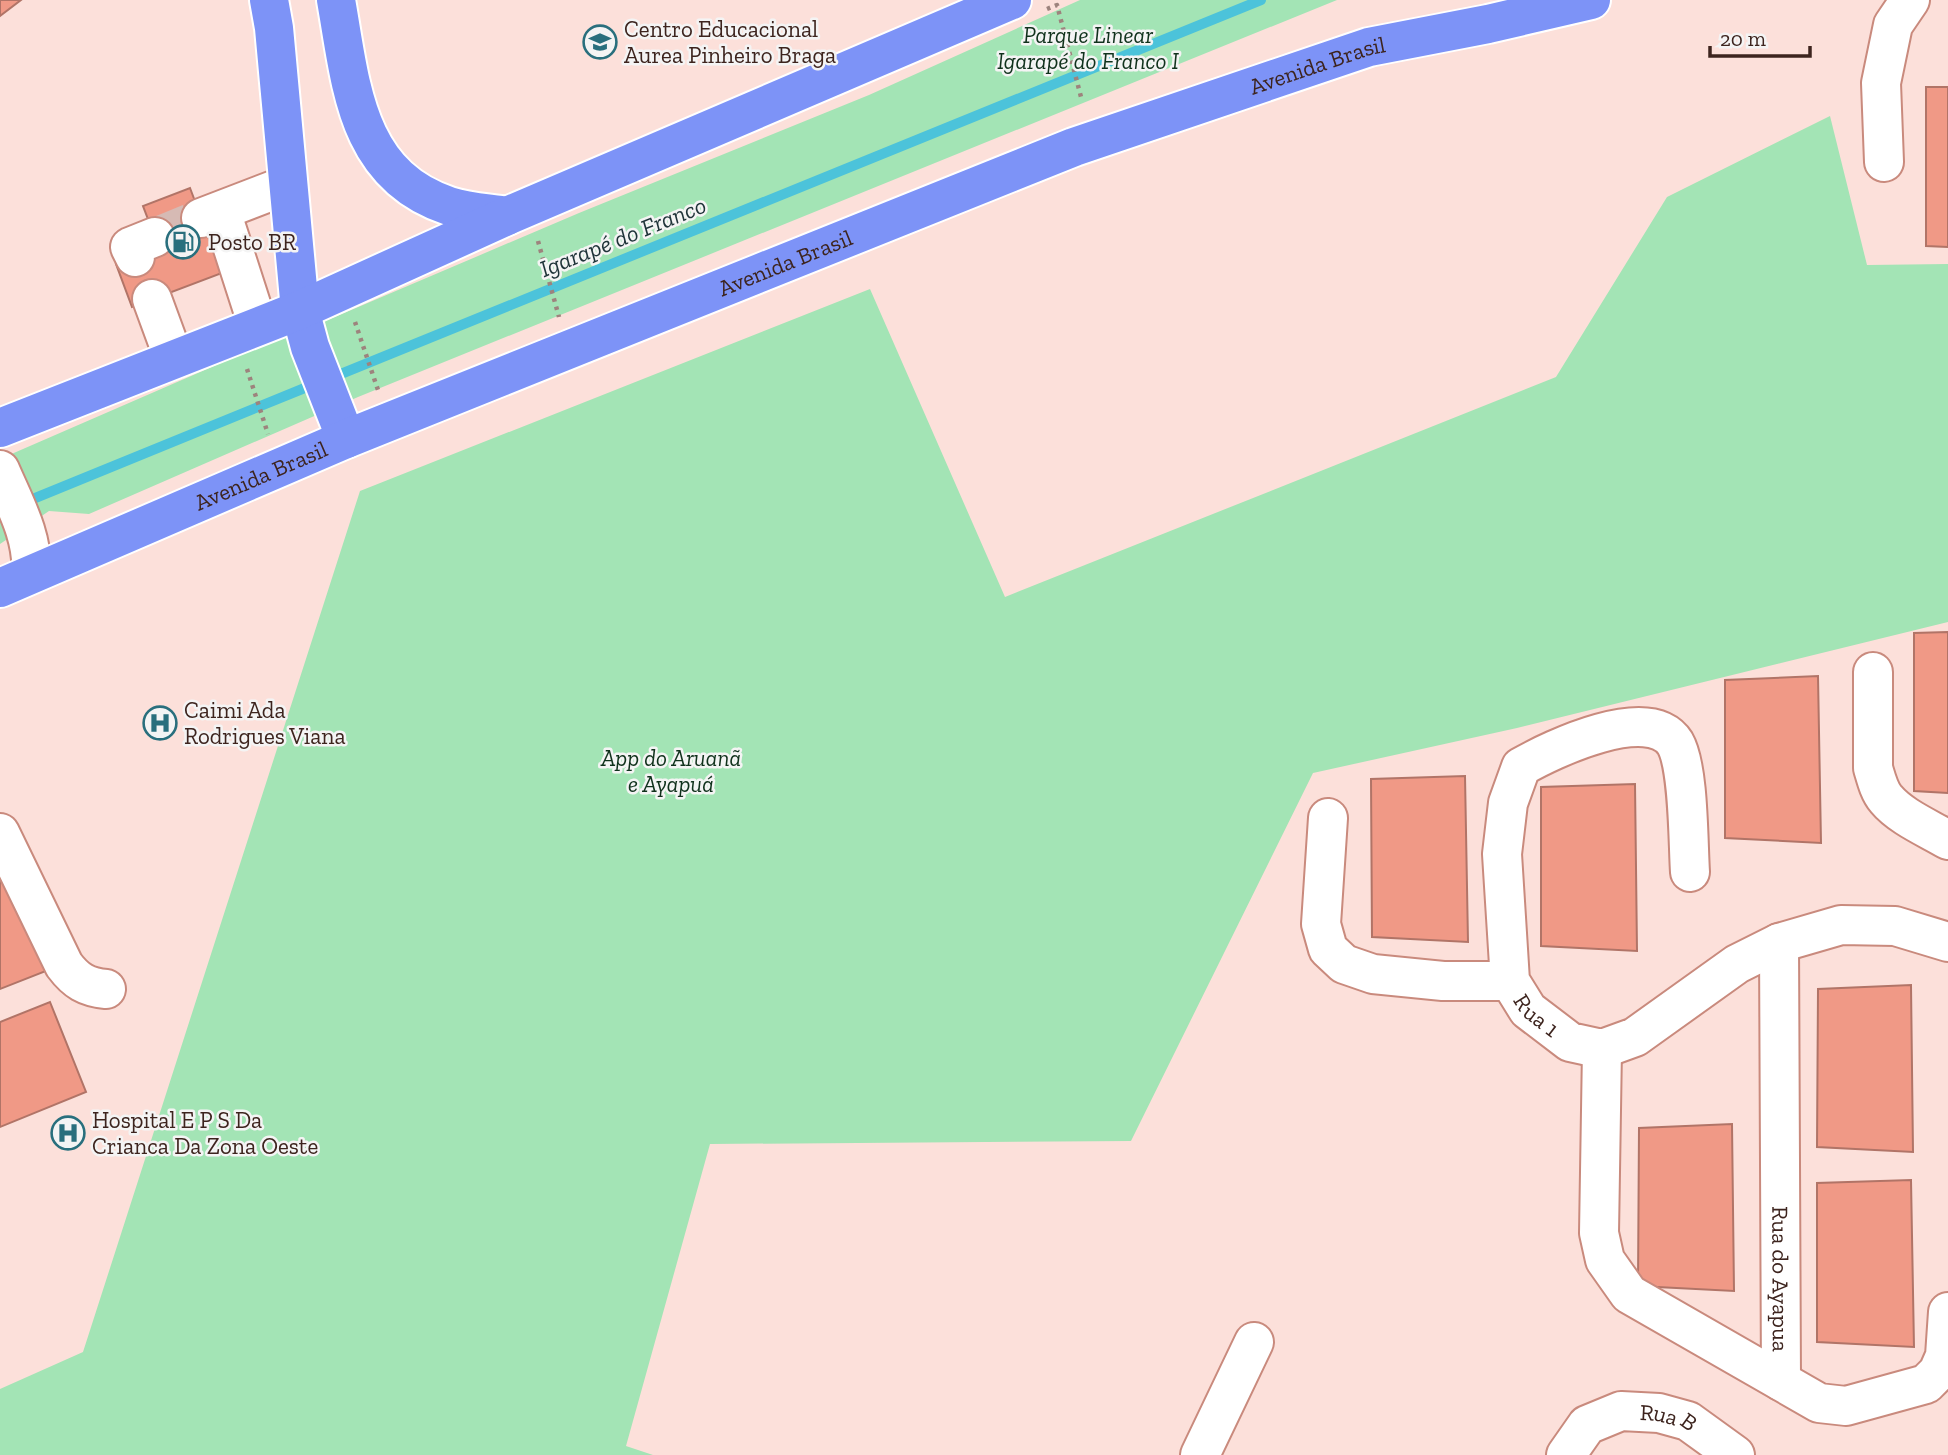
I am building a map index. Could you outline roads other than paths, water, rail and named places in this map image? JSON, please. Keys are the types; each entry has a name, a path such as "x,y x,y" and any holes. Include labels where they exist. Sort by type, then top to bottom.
{"highway":[{"path":"269,0 305,326 346,439"},
{"path":"336,0 354,101 372,146 393,173 421,195 452,208 521,223"},
{"path":"1369,47 1472,0"},
{"name":"Avenida Brasil","path":"20,567 1074,146 1369,47 1488,24 1591,0"},
{"path":"0,428 258,326 305,326 521,223 1027,5"}],"street":[{"path":"1884,162 1881,83 1894,25 1910,0"},
{"path":"258,326 211,215 288,185"},
{"path":"152,299 174,359"},
{"path":"0,470 20,567"},
{"path":"1873,673 1873,768 1877,783 1885,799 1904,814 1948,840"},
{"name":"Rua 1","path":"1602,1049 1570,1042 1528,1010 1510,981 1502,854 1508,803 1521,767 1538,757 1604,732 1644,726 1663,731 1675,744 1683,771 1690,872"},
{"path":"1328,818 1321,923 1328,949 1344,964 1373,974 1443,981 1510,981"},
{"path":"0,833 64,965 75,979 90,988 106,989"},
{"path":"1781,1381 1629,1294 1605,1260 1599,1233 1602,1049 1635,1037 1737,964 1779,943 1841,925 1895,926 1948,942"},
{"name":"Rua do Ayapua","path":"1779,943 1781,1381 1819,1403 1846,1406 1927,1384 1938,1372 1945,1356 1948,1312"},
{"path":"1200,1455 1254,1342"},
{"name":"Rua B","path":"1566,1455 1587,1425 1620,1411 1659,1413 1688,1421 1735,1455"}],"waterway":[{"name":"Igarapé do Franco","path":"331,378 1261,0"},
{"name":"Igarapé do Franco","path":"23,503 317,383"}],"tunnel":[{"path":"155,237 201,218"}],"place":[{"name":"Centro Educacional Aurea Pinheiro Braga","path":"600,42"},
{"name":"Posto BR","path":"183,242"},
{"name":"Caimi Ada Rodrigues Viana","path":"160,723"},
{"name":"Hospital E P S Da Crianca Da Zona Oeste","path":"68,1133"}],"park label":[{"name":"Parque Linear Igarapé do Franco I","path":"1088,48"},
{"name":"App do Aruanã e Ayapuá","path":"671,771"}]}
